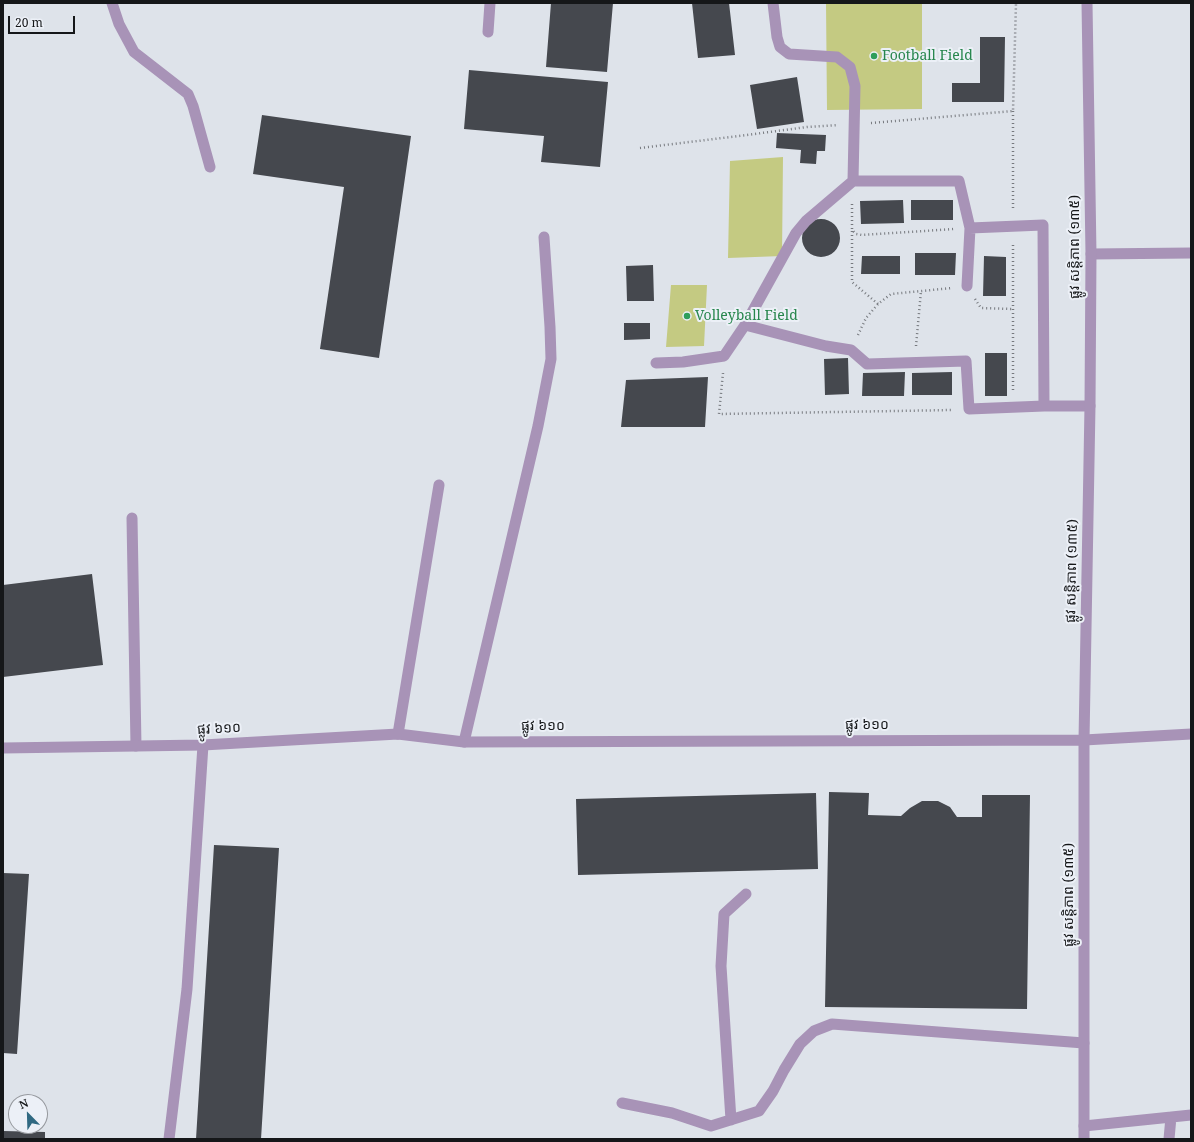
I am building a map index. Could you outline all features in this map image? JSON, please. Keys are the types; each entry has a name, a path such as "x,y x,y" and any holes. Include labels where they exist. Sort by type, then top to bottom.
{"street":[{"path":"112,3 118,24 134,52 188,94 194,106 210,167"},
{"path":"488,32 490,3"},
{"path":"773,3 777,37 780,47 789,54 837,57 850,67 855,86 853,181"},
{"name":"ផ្លូវ សន្តិភាព (១៣៥)","path":"1084,1139 1084,740 1091,254 1087,3"},
{"path":"656,363 683,362 724,356 745,325 796,233 806,221 853,181 960,181 970,228 968,286"},
{"path":"970,228 1043,225 1044,406"},
{"path":"464,742 538,426 551,359 544,237"},
{"path":"1091,254 1191,253"},
{"path":"745,325 826,346 851,350 867,364 966,361 969,409 1090,406"},
{"path":"398,734 440,485"},
{"path":"132,518 136,746"},
{"name":"ផ្លូវ ៦១០","path":"3,748 203,746 398,734 464,742 1084,740 1191,734"},
{"path":"169,1139 187,990 203,746"},
{"path":"731,1120 721,966 724,914 746,894"},
{"path":"622,1103 672,1113 710,1126 759,1111 773,1091 800,1044 814,1031 832,1024 1084,1043"},
{"path":"1084,1126 1191,1115"},
{"path":"1169,1139 1171,1117"}],"path":[{"path":"1013,408 1013,111 1016,3"},
{"path":"640,148 807,127 1013,111"},
{"path":"853,181 852,282 878,304"},
{"path":"852,230 856,234 862,236 970,228"},
{"path":"851,350 866,318 878,304 891,294 968,286 981,308 1013,309"},
{"path":"915,362 921,291"},
{"path":"724,356 719,414 969,409"}],"green space":[{"name":"Football Field","path":"826,3 922,3 922,109 827,110"},
{"path":"783,157 782,256 728,258 730,161"},
{"name":"Volleyball Field","path":"671,285 707,285 704,346 666,347"}],"building":[{"path":"551,3 613,3 607,72 546,67"},
{"path":"692,3 729,3 735,55 698,58"},
{"path":"980,37 1005,37 1004,102 952,102 952,83 980,83"},
{"path":"469,70 608,82 600,167 541,162 544,136 464,129"},
{"path":"797,77 804,122 757,129 750,85"},
{"path":"262,115 411,136 379,358 320,349 344,187 253,174"},
{"path":"777,133 826,135 825,151 817,151 816,164 800,163 801,150 776,148"},
{"path":"903,200 904,223 861,224 860,201"},
{"path":"911,200 953,200 953,220 911,220"},
{"path":"821,219 831,222 837,228 840,238 837,248 831,254 821,257 811,254 805,248 802,238 805,228 811,222"},
{"path":"915,253 956,253 955,275 915,275"},
{"path":"862,256 900,256 900,274 861,274"},
{"path":"984,256 1006,257 1006,296 983,296"},
{"path":"653,265 654,301 627,301 626,266"},
{"path":"624,323 650,323 650,339 624,340"},
{"path":"985,353 1007,353 1007,396 985,396"},
{"path":"848,358 849,394 825,395 824,359"},
{"path":"905,372 904,396 862,396 863,373"},
{"path":"952,372 952,395 912,395 912,373"},
{"path":"708,377 705,427 621,427 626,380"},
{"path":"92,574 103,665 3,677 3,585"},
{"path":"829,792 869,793 868,815 901,816 910,808 922,801 938,801 950,807 957,817 982,817 982,795 1030,795 1027,1009 825,1007"},
{"path":"816,793 818,869 578,875 576,799"},
{"path":"214,845 279,848 261,1139 196,1139"},
{"path":"3,873 29,874 17,1054 3,1053"},
{"path":"3,1131 8,1131 8,1134 45,1134 45,1139 3,1139"}],"place":[{"name":"Football Field","path":"874,56"},
{"name":"Volleyball Field","path":"687,316"}]}
